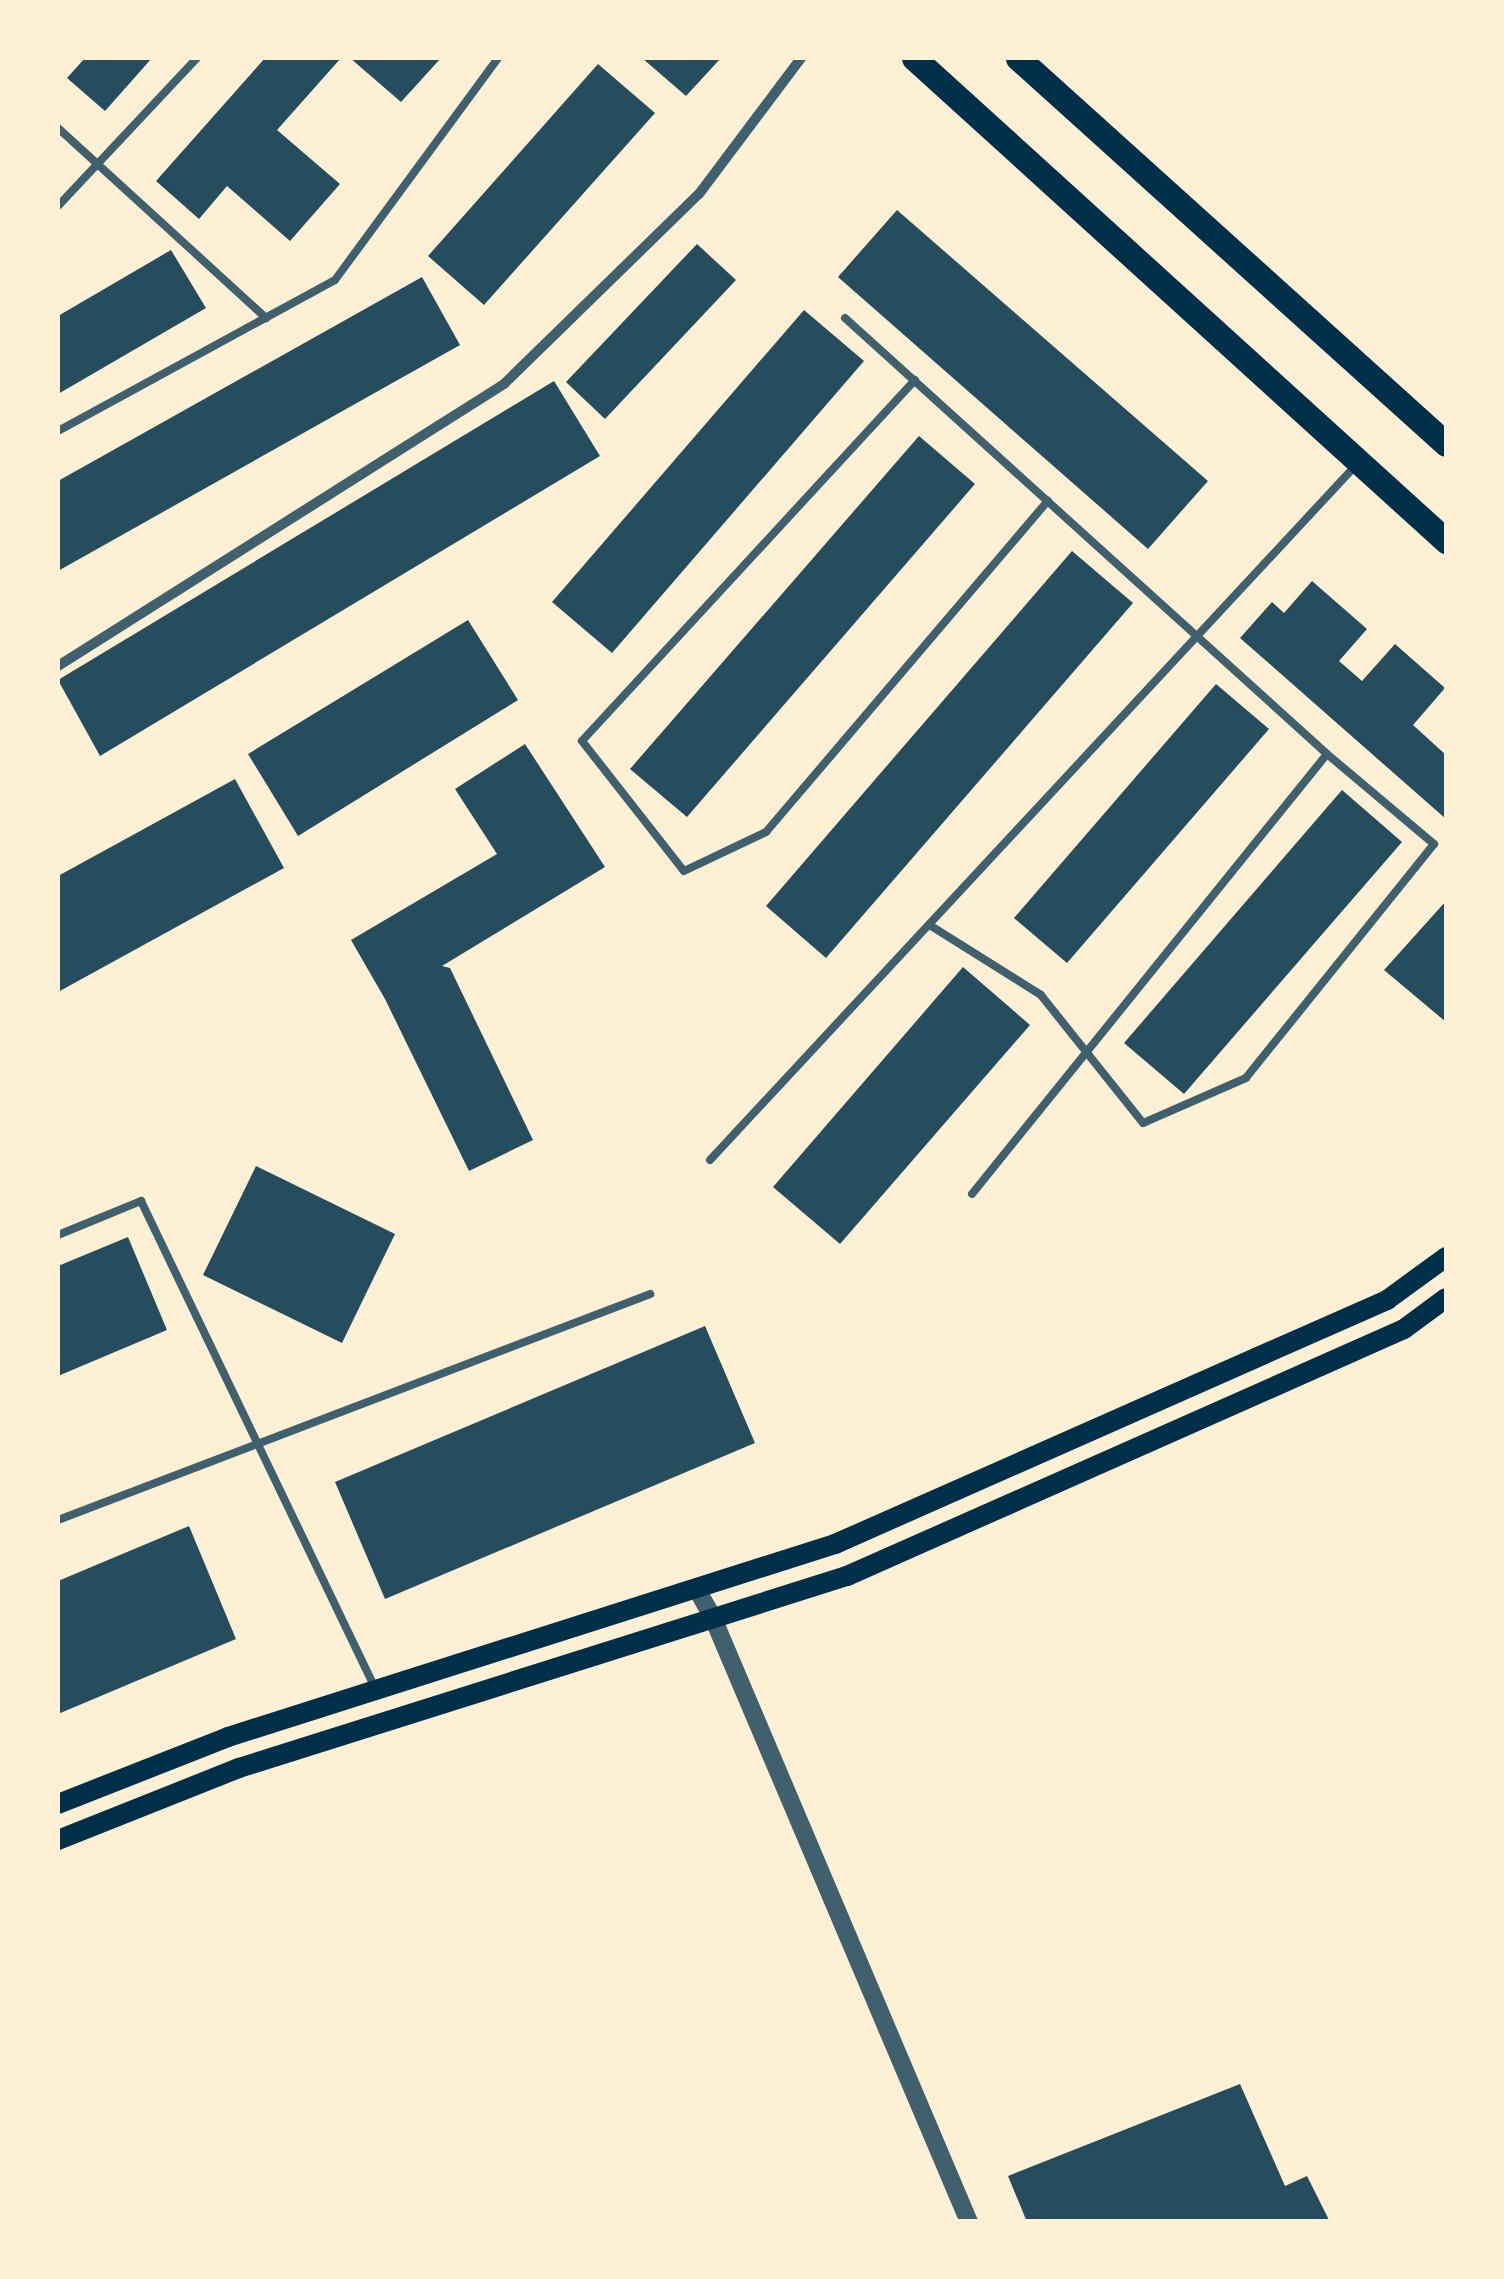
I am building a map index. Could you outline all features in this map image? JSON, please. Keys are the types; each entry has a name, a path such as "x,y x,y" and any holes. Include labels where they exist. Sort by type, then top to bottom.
{"main road":[{"path":"914,58 1446,541"},
{"path":"1018,58 1446,444"},
{"path":"58,1804 228,1737 835,1544 1387,1300 1446,1257"},
{"path":"58,1840 240,1768 846,1576 1404,1329 1446,1298"}],"street":[{"path":"58,666 504,384 699,194 801,58"},
{"path":"696,1588 713,1618 969,2222"}],"lane":[{"path":"58,206 100,166 198,58"},
{"path":"58,431 334,280 498,58"},
{"path":"58,128 266,318"},
{"path":"845,318 1327,754 1434,844 1246,1078 1143,1124 1041,995 931,926"},
{"path":"915,380 582,741 684,871 766,832 1048,501"},
{"path":"710,1160 1359,462"},
{"path":"972,1194 1327,754"},
{"path":"58,1235 141,1201 376,1690"},
{"path":"58,1520 650,1294"}],"building":[{"path":"85,58 152,58 105,111 67,78"},
{"path":"265,58 341,58 277,130 340,184 290,241 227,186 199,219 156,181"},
{"path":"350,58 441,58 401,102"},
{"path":"642,58 721,58 686,96"},
{"path":"598,64 655,113 484,305 428,256"},
{"path":"897,210 1208,481 1148,549 838,277"},
{"path":"697,244 736,280 605,419 566,382"},
{"path":"171,250 206,308 58,394 58,316"},
{"path":"422,277 460,345 58,571 58,481"},
{"path":"804,310 864,361 612,653 552,602"},
{"path":"554,381 600,456 100,756 58,680"},
{"path":"919,436 975,484 687,817 630,769"},
{"path":"1072,551 1133,603 826,958 766,906"},
{"path":"1312,581 1367,629 1339,661 1362,681 1395,644 1445,688 1413,725 1446,755 1446,819 1240,638 1272,602 1284,613"},
{"path":"468,620 518,700 298,836 248,754"},
{"path":"1216,684 1269,729 1067,963 1014,918"},
{"path":"525,744 605,867 442,966 450,968 533,1140 469,1171 385,999 351,940 497,854 455,789"},
{"path":"235,779 284,868 58,992 58,876"},
{"path":"1342,790 1402,842 1184,1094 1124,1043"},
{"path":"1446,901 1446,1022 1384,970"},
{"path":"963,967 1030,1025 840,1244 773,1187"},
{"path":"256,1166 395,1234 342,1343 203,1275"},
{"path":"128,1237 167,1330 58,1376 58,1266"},
{"path":"705,1326 755,1443 385,1599 335,1482"},
{"path":"189,1526 236,1639 58,1714 58,1581"},
{"path":"1240,2084 1285,2186 1307,2176 1330,2222 1027,2222 1008,2176"}]}
